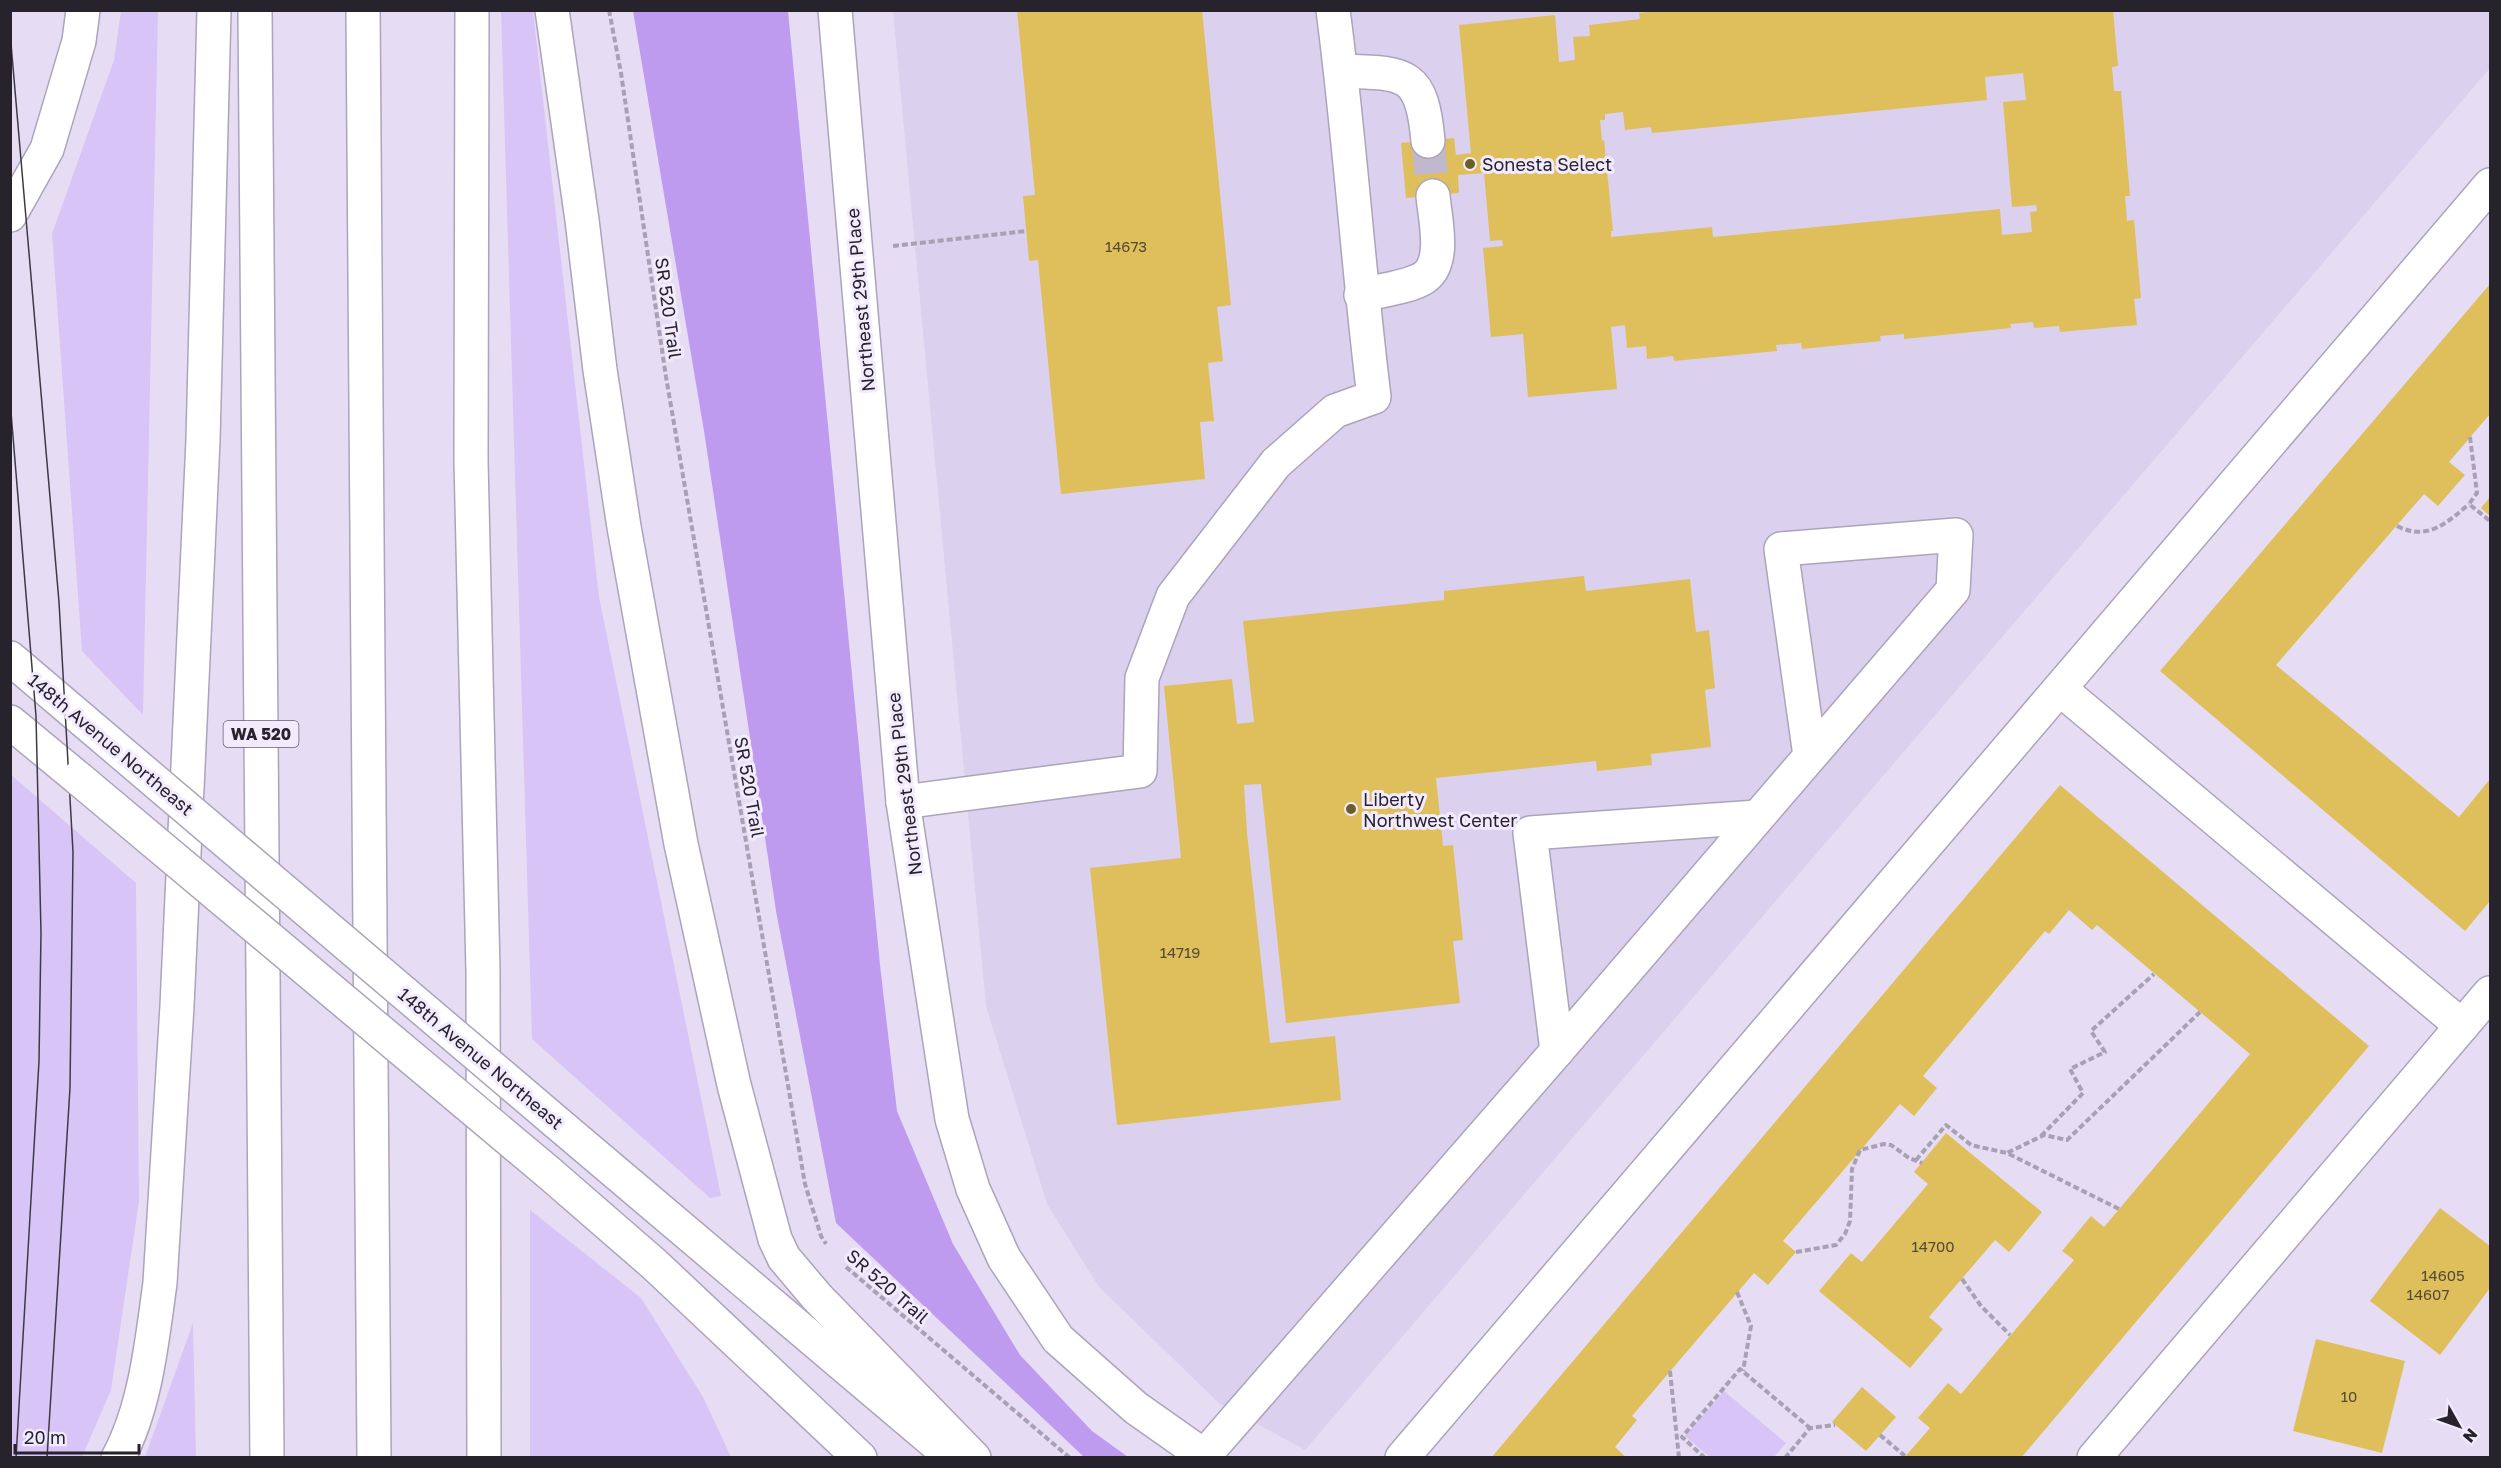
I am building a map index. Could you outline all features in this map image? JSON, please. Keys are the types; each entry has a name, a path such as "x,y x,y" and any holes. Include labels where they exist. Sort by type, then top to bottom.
{"main road":[{"path":"10,215 47,149 79,41 83,10"},
{"path":"118,1458 138,1407 160,1283 178,994 202,451 214,10"},
{"name":"WA 520","path":"255,10 267,1458"},
{"path":"363,10 374,1458"},
{"path":"472,10 471,461 483,971 484,1458"},
{"path":"552,10 624,527 668,774 681,844 734,1085 775,1239 784,1258 810,1290 974,1458"},
{"name":"Northeast 29th Place","path":"835,10 903,802 952,1119 973,1189 1004,1258 1058,1339 1136,1408 1206,1457"},
{"path":"903,802 1140,771 1142,678 1173,596 1276,463 1335,411 1374,397 1361,295 1334,10"},
{"path":"1341,71 1384,73 1409,81 1423,103 1428,141"},
{"path":"1402,1458 2490,185"},
{"path":"1361,295 1424,277 1435,264 1437,244 1433,196"},
{"path":"1206,1457 1953,590 1956,535 1781,549 1809,756"},
{"name":"148th Avenue Northeast","path":"10,658 953,1458"},
{"path":"2060,689 2462,1026"},
{"path":"10,722 549,1172 647,1257 860,1458"},
{"path":"1557,1051 1530,833 1757,817"},
{"path":"2094,1458 2490,993"}],"path":[{"name":"SR 520 Trail","path":"609,10 621,73 666,377 805,1184 821,1236 829,1250"},
{"path":"856,251 1026,231"},
{"path":"2397,526 2418,534 2432,530 2454,517 2469,504 2477,493 2470,437"},
{"path":"2469,504 2490,522"},
{"path":"2007,1153 2041,1136 2083,1093 2070,1070 2105,1052 2091,1031 2154,974"},
{"path":"2041,1136 2067,1140 2200,1012"},
{"path":"1916,1160 1946,1125 1971,1145 2007,1153 2119,1209"},
{"path":"1796,1252 1836,1245 1845,1234 1850,1221 1852,1169 1860,1150 1884,1144 1891,1145 1909,1158 1922,1163"},
{"name":"SR 520 Trail","path":"842,1264 1070,1458"},
{"path":"1962,1279 1981,1306 2010,1335"},
{"path":"1737,1292 1751,1326 1743,1371"},
{"path":"1705,1458 1682,1437 1740,1368 1810,1428"},
{"path":"1670,1371 1679,1458"},
{"path":"1785,1458 1810,1428 1835,1425"},
{"path":"1881,1435 1905,1456"}],"shaded area":[{"path":"2490,10 2490,68 1305,1450 1219,1403 1099,1287 1047,1204 986,1006 893,11"},
{"path":"121,11 158,11 143,715 82,651 52,234 114,60"},
{"path":"501,11 533,11 599,597 721,1196 710,1198 532,1039"},
{"path":"633,11 788,11 880,965 897,1111 953,1244 1020,1355 1092,1431 1128,1457 1084,1457 836,1223 776,911 704,431"},
{"path":"10,774 136,883 139,1201 111,1390 82,1457 11,1457"},
{"path":"530,1210 641,1298 703,1397 731,1457 530,1457"},
{"path":"193,1323 196,1457 145,1457"},
{"path":"1724,1391 1786,1443 1774,1457 1710,1457 1685,1436"}],"building":[{"path":"1017,10 1202,10 1231,305 1217,307 1223,361 1208,363 1214,421 1200,422 1205,479 1061,494 1038,260 1029,261 1023,196 1035,195"},
{"path":"1663,10 2113,10 2118,66 2112,67 2114,91 2121,91 2130,196 2125,196 2127,221 2134,220 2141,298 2134,299 2137,325 2060,332 2059,326 2034,328 2033,322 2010,324 2011,328 1904,339 1904,334 1880,336 1881,341 1802,349 1801,343 1776,345 1777,351 1674,361 1673,356 1647,359 1646,346 1627,348 1625,325 1611,327 1617,389 1528,397 1523,334 1491,337 1483,248 1503,246 1502,240 1490,241 1484,173 1458,175 1459,193 1406,198 1401,143 1454,138 1456,155 1471,153 1459,25 1555,15 1559,62 1575,60 1573,37 1590,36 1589,25 1640,19 1639,13","holes":["2023,73 2026,100 2003,102 2012,207 2036,205 2037,211 2030,212 2032,232 2002,235 2000,209 1713,237 1712,227 1611,237 1611,231 1613,231 1600,120 1605,120 1605,114 1623,112 1625,130 1651,127 1652,133 1987,100 1985,77"]},
{"path":"2490,284 2490,414 2449,462 2465,475 2438,506 2424,494 2276,665 2459,817 2490,779 2490,901 2465,931 2160,671"},
{"path":"2490,497 2490,516 2481,508"},
{"name":"Liberty Northwest Center","path":"1584,576 1586,591 1690,579 1696,632 1709,630 1715,688 1705,690 1711,747 1651,754 1652,765 1597,771 1596,761 1436,778 1443,846 1453,845 1463,940 1453,941 1460,1003 1286,1023 1261,784 1244,785 1247,833 1270,1043 1335,1036 1341,1100 1117,1125 1090,868 1181,858 1164,686 1232,679 1237,724 1254,722 1243,621 1444,600 1444,591"},
{"path":"2060,785 2369,1046 2021,1458 1904,1458 1930,1428 1918,1418 1948,1383 1961,1394 2074,1260 2062,1251 2091,1216 2104,1227 2250,1054 2097,925 2092,930 2069,910 2049,934 2045,931 1923,1076 1937,1088 1914,1116 1900,1104 1783,1241 1796,1252 1768,1285 1754,1273 1632,1416 1637,1420 1615,1447 1627,1458 1491,1458"},
{"path":"1946,1133 2042,1212 2009,1252 1995,1240 1929,1317 1943,1329 1910,1368 1819,1291 1851,1253 1862,1262 1928,1184 1914,1172"},
{"path":"2440,1208 2490,1246 2490,1288 2440,1355 2370,1301"},
{"path":"2316,1339 2405,1361 2382,1453 2293,1431"},
{"path":"1862,1387 1896,1417 1866,1451 1832,1422"}],"tunnel":[{"path":"1428,141 1433,196"}],"tram line":[{"path":"10,32 59,602 73,852 70,1088 47,1458"},
{"path":"10,400 36,716 41,933 39,1061 16,1458"}],"place":[{"name":"Sonesta Select","path":"1470,164"},
{"name":"Liberty Northwest Center","path":"1351,809"}]}
